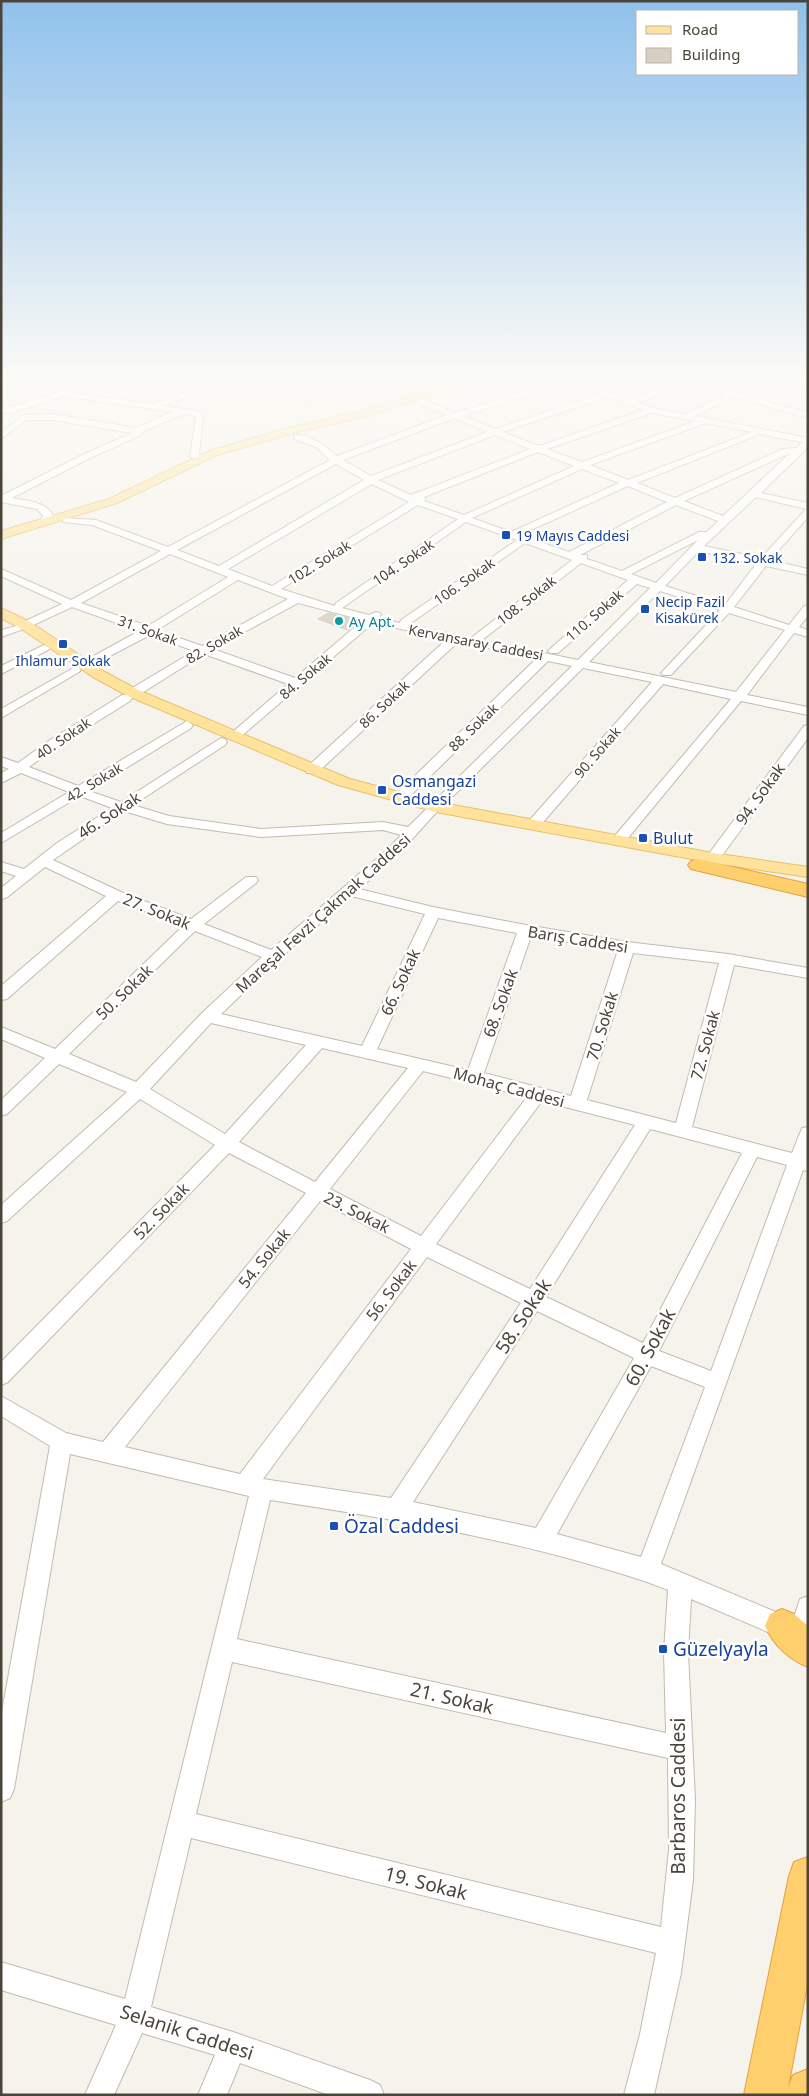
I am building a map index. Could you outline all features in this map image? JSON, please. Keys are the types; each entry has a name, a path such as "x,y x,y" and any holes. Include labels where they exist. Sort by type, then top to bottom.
{"highway":[{"path":"705,862 808,881"},
{"path":"705,862 808,891"},
{"path":"765,2095 808,1876"},
{"path":"807,2095 808,2090"}],"main road":[{"path":"1,535 113,501 163,477"},
{"path":"1,540 130,499 177,477"},
{"path":"1,612 80,668"},
{"path":"1,620 21,627 44,648 187,725 344,782 400,798 432,810 533,825 618,841 705,862"},
{"path":"130,695 228,739 303,779 328,788 432,810 705,862 808,872"}],"street":[{"path":"2,499 46,477"},
{"path":"1,634 21,627 72,603 304,477"},
{"path":"370,477 416,499 468,518 658,586 799,628 808,634"},
{"path":"224,569 380,477"},
{"name":"102. Sokak","path":"275,589 416,499 470,477"},
{"name":"104. Sokak","path":"340,605 468,518 557,477"},
{"path":"613,477 724,520"},
{"name":"106. Sokak","path":"405,622 520,536 644,477"},
{"name":"108. Sokak","path":"477,639 576,556 661,508 731,477"},
{"path":"715,528 772,477"},
{"path":"728,607 807,506 754,494"},
{"path":"2,499 40,507 46,511 48,516 44,522"},
{"name":"Kervansaray Caddesi","path":"98,510 95,514 98,520 275,589 296,599 455,638 477,639"},
{"name":"Kervansaray Caddesi","path":"66,520 92,522 170,548"},
{"name":"Mareşal Fevzi Çakmak Caddesi","path":"1,1216 139,1090 208,1017 273,956 350,891 411,834 432,810 715,528"},
{"name":"110. Sokak","path":"550,653 631,576 715,528"},
{"path":"696,547 808,572"},
{"name":"Kervansaray Caddesi","path":"224,569 237,576 275,589 340,605 374,617 664,676 742,693 808,711"},
{"name":"31. Sokak","path":"1,572 62,600 298,682"},
{"path":"1,714 148,631 237,576"},
{"name":"82. Sokak","path":"130,695 203,650 296,599"},
{"name":"90. Sokak","path":"533,825 664,676 728,607"},
{"path":"618,841 799,628 808,608"},
{"name":"84. Sokak","path":"228,739 374,617"},
{"name":"86. Sokak","path":"312,770 455,638"},
{"path":"4,666 44,648"},
{"name":"88. Sokak","path":"400,798 550,653"},
{"name":"Kervansaray Caddesi","path":"742,693 808,702"},
{"name":"40. Sokak","path":"1,779 20,768 51,744 130,695"},
{"name":"42. Sokak","path":"1,839 187,725"},
{"name":"94. Sokak","path":"705,862 808,729"},
{"name":"46. Sokak","path":"1,895 62,846 228,739"},
{"path":"1,761 122,808 167,820 261,833 383,826 398,828 411,834"},
{"name":"27. Sokak","path":"44,861 116,895 273,956"},
{"path":"1,866 26,875"},
{"name":"50. Sokak","path":"1,1110 193,925 251,880"},
{"name":"Barış Caddesi","path":"350,891 433,912 526,930 627,947 728,959 808,973"},
{"path":"1,995 116,895"},
{"name":"66. Sokak","path":"367,1053 433,912"},
{"name":"68. Sokak","path":"474,1077 526,930"},
{"name":"70. Sokak","path":"577,1105 627,947"},
{"name":"72. Sokak","path":"682,1131 728,959"},
{"name":"Mohaç Caddesi","path":"208,1017 474,1077 803,1162"},
{"name":"23. Sokak","path":"1,1033 139,1090 227,1144 424,1246 647,1355 717,1384"},
{"name":"52. Sokak","path":"1,1376 227,1144 317,1043"},
{"name":"54. Sokak","path":"108,1452 420,1064"},
{"name":"56. Sokak","path":"253,1487 424,1246 538,1094"},
{"name":"58. Sokak","path":"396,1509 534,1299 646,1122"},
{"path":"648,1570 717,1384 803,1162 808,1133"},
{"name":"60. Sokak","path":"542,1540 647,1355 752,1150"},
{"path":"1,1405 61,1442 253,1487 396,1509 542,1540 648,1570 680,1584 802,1628"},
{"path":"1,1789 61,1442"},
{"path":"99,2095 135,2015 223,1648 253,1487"},
{"name":"Barbaros Caddesi","path":"639,2095 657,2029 672,1943 682,1848 681,1749 676,1652 680,1584"},
{"name":"21. Sokak","path":"223,1648 681,1749"},
{"name":"19. Sokak","path":"181,1823 672,1943"},
{"name":"Selanik Caddesi","path":"1,1976 233,2046 370,2095"},
{"path":"212,2095 233,2046"}],"building":[{"name":"Ay Apt.","path":"328,613 359,621 348,630 318,619"}],"place":[{"name":"19 Mayıs Caddesi","path":"506,535"},
{"name":"132. Sokak","path":"702,557"},
{"name":"Necip Fazil Kisakürek","path":"645,609"},
{"name":"Ay Apt.","path":"339,621"},
{"name":"Ihlamur Sokak","path":"63,644"},
{"name":"Osmangazi Caddesi","path":"382,790"},
{"name":"Bulut","path":"643,838"},
{"name":"Özal Caddesi","path":"334,1526"},
{"name":"Güzelyayla","path":"663,1649"}]}
